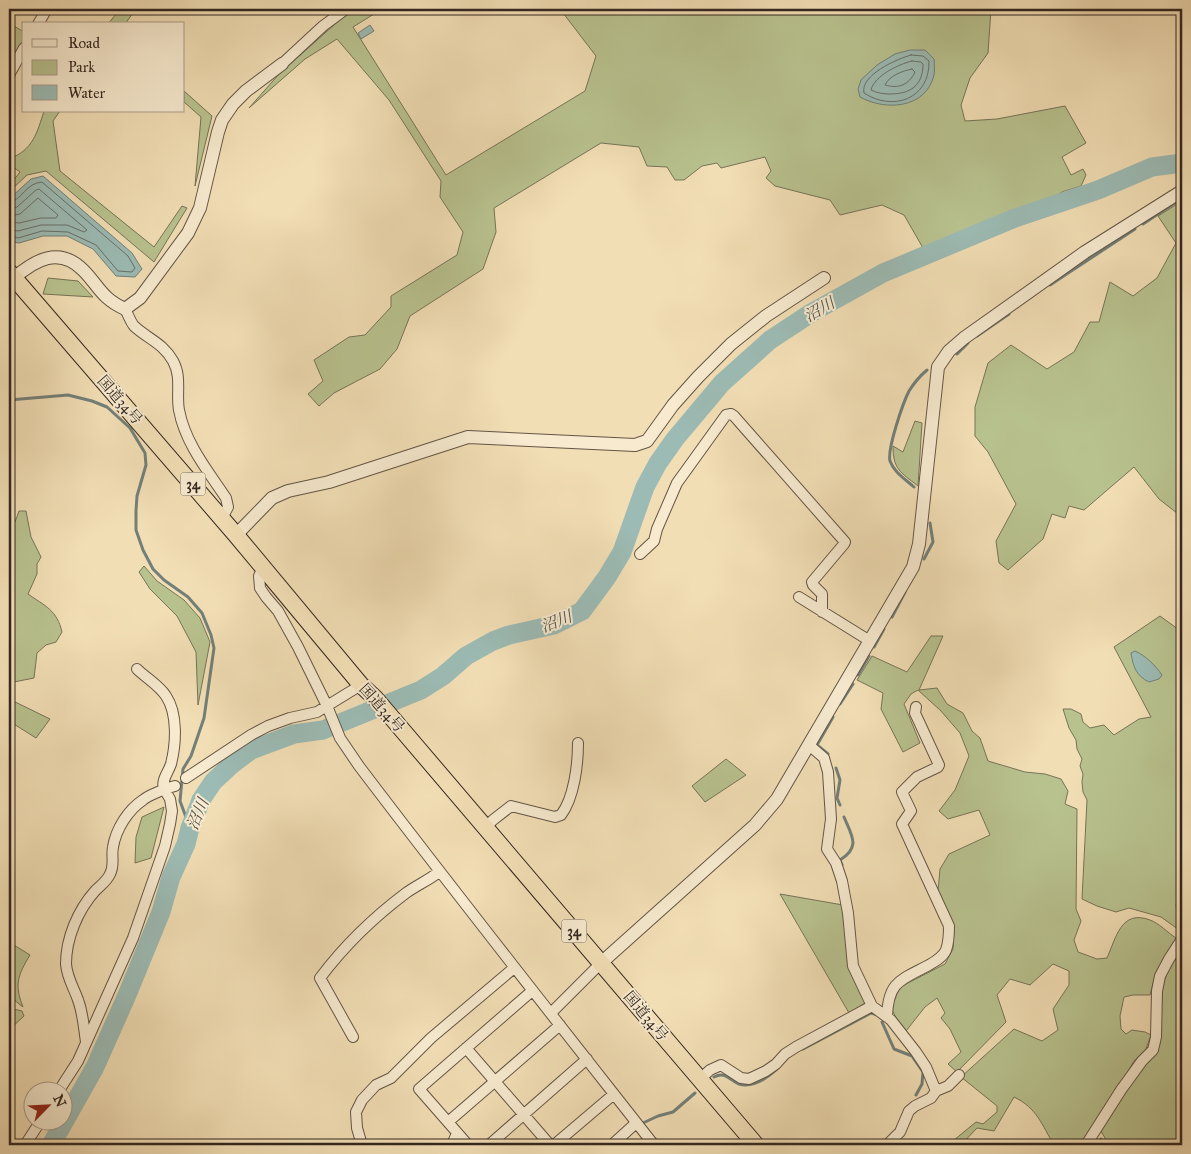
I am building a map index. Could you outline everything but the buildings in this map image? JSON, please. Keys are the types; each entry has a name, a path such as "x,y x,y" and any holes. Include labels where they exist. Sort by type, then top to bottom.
{"highway":[{"name":"国道34号","path":"11,275 222,518 361,684 375,698 756,1145"}],"street":[{"path":"39,22 47,9"},
{"path":"125,309 140,298 188,233 200,208 222,120 232,104 282,64 323,26 346,9"},
{"path":"9,74 22,51"},
{"path":"551,1013 601,963 755,825 777,800 913,567 917,552 938,367 949,351 964,338 1085,252 1182,190"},
{"path":"11,275 41,260 56,257 70,260 82,269 101,294 113,304 125,309 134,325 165,348 174,363 179,378 178,409 183,426 189,440 226,498 228,507 222,518"},
{"path":"236,535 272,498 288,491 329,482 468,437 628,445 636,445 647,441 673,405 731,344 766,316 824,278"},
{"path":"640,554 654,541 657,529 677,483 686,468 726,415 731,414 845,542 812,582 822,594 822,612"},
{"path":"263,567 259,576 260,588 278,610 298,647 327,706 340,738 439,872 654,1145"},
{"path":"800,597 870,640"},
{"path":"64,1082 78,1061 133,938 165,846 172,810 170,799 162,785 174,750 175,730 171,706 166,695 137,670"},
{"path":"186,778 250,735 268,726 317,712 361,684"},
{"path":"887,1017 887,1000 896,984 939,960 946,951 949,939 948,926 902,824 911,811 902,792 918,777 939,765 915,714 916,707"},
{"path":"485,828 511,806 554,817 561,816 567,808 578,763 578,744"},
{"path":"809,745 824,758 828,772 831,819 827,850 836,863 842,881 848,913 853,966 872,1006 891,1020 926,1067 936,1091"},
{"path":"86,1042 79,1002 68,976 67,956 71,937 82,908 95,890 107,880 112,872 114,861 112,849 118,829 144,798 175,786"},
{"path":"353,1036 320,978 334,960 361,932 407,892 439,872"},
{"path":"1086,1145 1121,1090 1142,1061 1153,1050 1156,1037 1157,991 1160,976 1182,939"},
{"path":"362,1145 357,1128 356,1112 362,1100 376,1084 391,1078 431,1038 514,968"},
{"path":"468,1145 419,1089 532,991"},
{"path":"700,1079 710,1070 721,1065 741,1078 749,1079 776,1064 785,1054 796,1047 872,1006"},
{"path":"448,1122 560,1024"},
{"path":"466,1048 550,1145"},
{"path":"489,1145 587,1059"},
{"path":"887,1145 900,1132 909,1111 931,1098 936,1091 948,1086 959,1075"},
{"path":"554,1145 614,1094"},
{"path":"614,1145 636,1123"},
{"path":"26,1145 34,1132"},
{"path":"452,1145 457,1134"}],"green space":[{"path":"120,9 136,9 126,22 110,22"},
{"path":"352,9 382,9 353,27 446,175 585,91 596,56 560,9 991,9 988,53 970,78 961,105 965,121 997,119 1065,106 1086,143 1062,157 1071,175 1083,169 1086,175 1081,186 1062,192 1044,203 923,248 904,215 882,205 840,215 830,200 775,186 766,178 771,171 765,157 721,168 717,163 702,166 684,180 675,180 667,167 647,166 639,147 601,143 494,208 496,232 483,269 410,316 397,349 380,369 334,393 319,406 308,394 323,381 314,360 349,337 365,335 391,307 391,296 457,255 463,232 440,197 441,181 389,100 337,39 305,59 249,108 280,73"},
{"path":"9,23 22,31 22,42 10,61"},
{"path":"185,92 212,116 195,186 201,117 185,103"},
{"path":"44,112 59,112 53,121 60,171 154,247 182,206 187,208 154,262 46,171 27,175 9,192 9,186 20,172 9,164 9,159 24,151 36,133"},
{"path":"1182,201 1182,517 1159,499 1134,467 1084,510 1069,506 1065,518 1052,514 1043,539 1008,570 999,563 996,541 1016,504 988,452 975,436 975,407 988,363 1011,345 1047,369 1074,352 1090,322 1099,322 1110,282 1133,296 1157,278 1176,243 1158,216"},
{"path":"48,278 78,281 93,297 43,294"},
{"path":"915,421 922,423 918,486 899,469 893,454 893,446 903,452"},
{"path":"19,511 26,511 31,537 41,557 37,564 37,574 28,594 54,613 62,632 56,642 46,645 37,653 34,678 14,682 9,686 9,525 15,522"},
{"path":"144,566 157,581 184,600 200,618 210,642 198,705 196,652 177,616 150,589 139,572"},
{"path":"1160,616 1182,632 1182,884 1178,889 1176,907 1182,911 1182,932 1161,917 1129,908 1116,912 1082,899 1087,800 1083,792 1083,774 1080,766 1082,759 1063,709 1071,709 1081,714 1083,722 1090,728 1104,725 1114,735 1139,719 1151,717 1114,647"},
{"path":"931,636 943,636 919,690 937,688 947,704 963,713 972,731 980,738 988,761 1025,772 1045,774 1061,779 1068,791 1065,804 1077,809 1076,909 1081,921 1074,940 1078,952 1097,959 1107,958 1121,927 1132,918 1153,921 1176,938 1160,965 1150,995 1124,997 1120,1016 1121,1029 1126,1034 1132,1030 1151,1035 1146,1049 1134,1061 1081,1145 1054,1145 1034,1112 1022,1101 1014,1097 994,1131 977,1128 961,1145 948,1145 976,1122 983,1124 997,1112 997,1106 961,1077 1014,1029 1042,1041 1058,1030 1053,1009 1069,985 1069,971 1053,964 1030,985 1010,979 997,995 1006,1022 957,1072 948,1064 961,1052 950,1029 941,1018 945,1013 937,998 925,1007 906,1031 901,1028 892,1010 894,997 900,987 945,964 953,949 954,927 938,892 940,869 949,854 990,835 979,810 948,819 939,811 955,790 969,756 960,733 941,711 918,690 911,694 904,704 920,743 903,752 881,709 883,693 857,680 872,656 907,672"},
{"path":"9,699 50,719 36,738 9,721"},
{"path":"726,759 746,775 705,802 692,786"},
{"path":"164,807 151,858 135,863 136,837 142,817"},
{"path":"780,894 843,905 865,1003 849,1013"},
{"path":"9,942 30,955 20,974 18,986 23,1007 9,996"},
{"path":"1182,946 1182,1145 1109,1145 1101,1131 1133,1081 1143,1069 1160,1039 1159,1026 1163,985 1167,972"},
{"path":"9,1008 22,1011 24,1016 9,1030"}],"water":[{"path":"370,25 374,31 361,39 358,33"},
{"path":"910,50 925,50 934,59 934,75 930,86 923,95 914,101 892,105 881,104 860,97 858,89 861,80 877,65 895,54"},
{"path":"43,176 132,253 142,269 135,277 116,276 93,249 67,236 43,236 19,243 12,242 9,238 9,199 31,179"},
{"path":"1135,651 1147,658 1162,675 1159,679 1149,682 1138,674 1131,653"}],"waterway":[{"name":"沼川","path":"51,1145 95,1067 127,995 161,912 171,877 186,844 201,800 213,782 230,766 251,750 294,734 323,730 421,690 443,676 466,656 493,641 509,635 554,625 582,611 607,577 622,552 645,487 658,463 675,439 722,383 770,340 811,313 883,273 1015,218 1098,190 1152,167 1182,163"},
{"path":"1143,224 1182,198"},
{"path":"1050,285 1135,229"},
{"path":"977,336 1009,314"},
{"path":"957,354 968,343"},
{"path":"914,487 894,469 890,461 890,455 896,426 906,397 915,382 927,370"},
{"path":"9,400 68,395 92,401 107,407 130,428 145,453 146,465 137,496 136,511 136,530 143,550 153,569 164,580 188,597 202,613 214,648 204,718 191,756 183,769 180,801 190,828"},
{"path":"924,559 933,542 930,523"},
{"path":"892,617 905,592"},
{"path":"874,647 884,629"},
{"path":"858,675 869,656"},
{"path":"840,704 853,684"},
{"path":"828,754 817,745 833,717"},
{"path":"836,768 840,780 837,798 840,805"},
{"path":"842,865 840,860 847,855 853,846 852,836 844,817"},
{"path":"803,1049 871,1013 878,1015"},
{"path":"882,1022 894,1049 912,1056 923,1072 922,1084 916,1095"},
{"path":"714,1077 722,1075 739,1084 749,1085 764,1079 776,1070"},
{"path":"643,1123 673,1112 695,1093"},
{"path":"1096,1145 1101,1139"}]}
